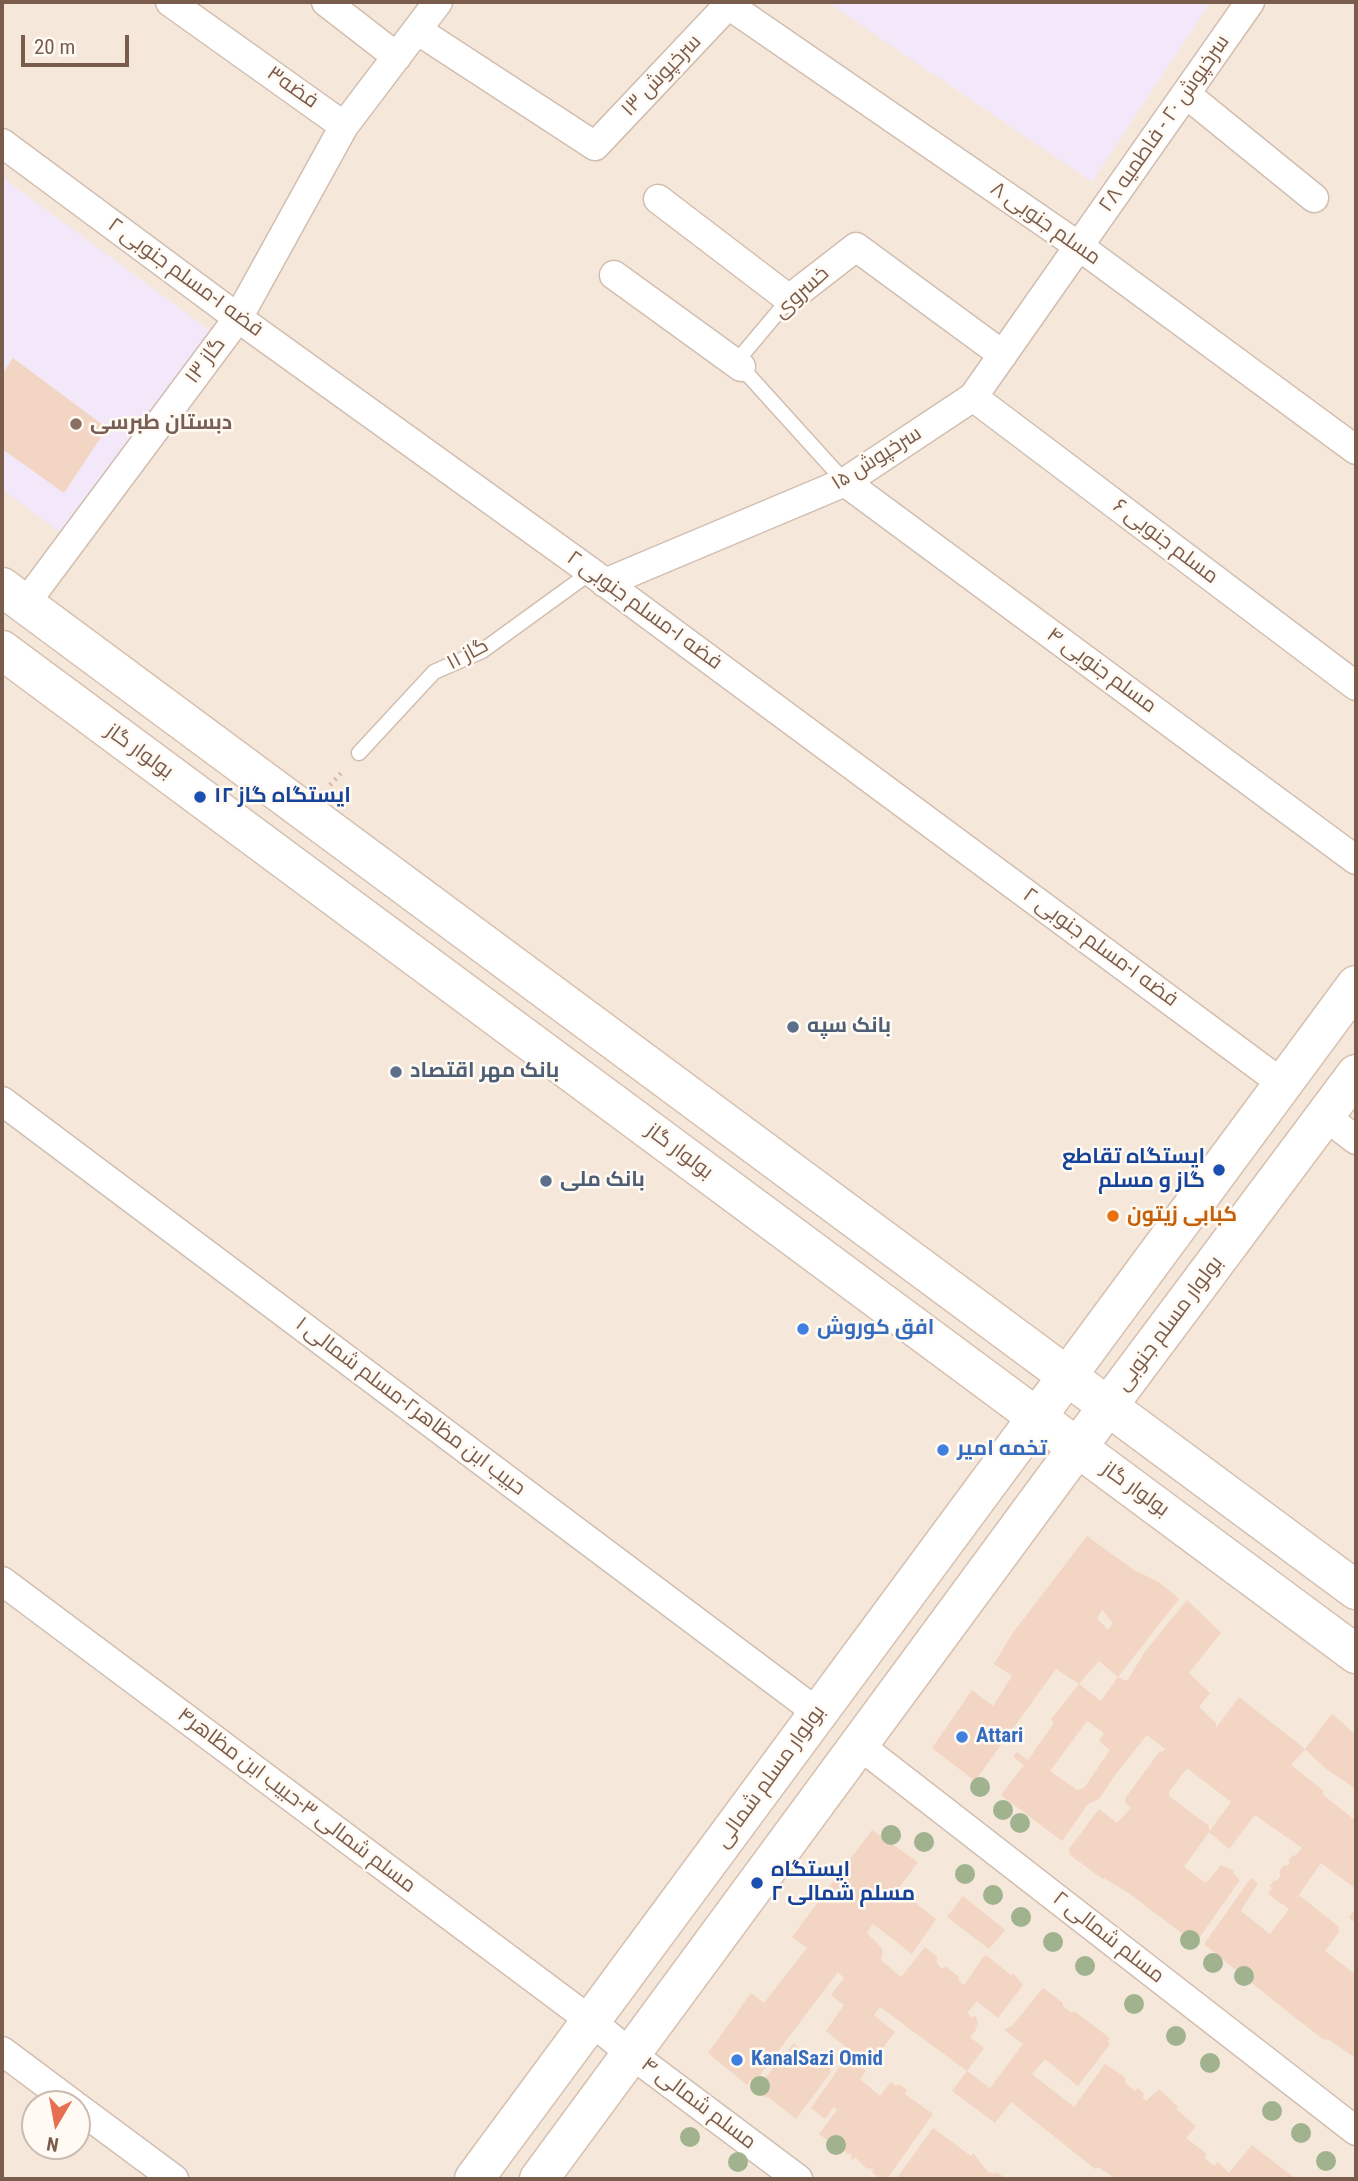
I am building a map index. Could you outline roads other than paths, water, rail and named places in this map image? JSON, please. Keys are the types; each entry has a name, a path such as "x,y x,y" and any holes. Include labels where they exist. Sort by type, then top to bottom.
{"main road":[{"path":"13,595 1356,1590"},
{"name":"بولوار گاز","path":"2,650 1356,1654"},
{"path":"1067,1376 1356,985"},
{"name":"بولوار مسلم جنوبی","path":"1108,1406 1356,1074"},
{"name":"بولوار مسلم شمالی","path":"474,2179 1067,1376"},
{"path":"539,2179 1108,1406"}],"street":[{"name":"فضه۳","path":"170,2 345,126"},
{"path":"326,2 397,57"},
{"name":"گاز ۱۳","path":"13,595 238,318 345,126 438,2"},
{"name":"سرخپوش ۲۰ - فاطمیه ۲۸","path":"1080,247 1250,2"},
{"name":"سرخپوش ۱۳","path":"417,30 594,146 728,3"},
{"name":"مسلم جنوبی ۸","path":"728,3 1080,247 1356,450"},
{"path":"1186,94 1314,198"},
{"name":"فضه ۱-مسلم جنوبی ۲","path":"2,142 1283,1084"},
{"path":"658,199 789,299"},
{"name":"خسروی","path":"789,299 856,247 1003,355"},
{"name":"سرخپوش ۱۵","path":"598,578 845,482 973,397 1080,247"},
{"path":"614,275 741,367"},
{"name":"مسلم جنوبی ۶","path":"973,397 1356,686"},
{"name":"مسلم جنوبی ۴","path":"845,482 1356,860"},
{"name":"حبیب ابن مظاهر۲-مسلم شمالی ۱","path":"2,1101 818,1713"},
{"path":"1325,1116 1356,1140"},
{"name":"مسلم شمالی ۳-حبیب ابن مظاهر۴","path":"2,1581 591,2021 631,2054"},
{"name":"مسلم شمالی ۲","path":"859,1745 1356,2131"},
{"path":"2,2051 54,2090"},
{"name":"مسلم شمالی ۴","path":"631,2054 798,2179"},
{"path":"91,2118 174,2179"}],"lane":[{"name":"خسروی","path":"741,367 741,355 789,299"},
{"path":"741,367 845,482"},
{"name":"گاز ۱۱","path":"359,753 435,672 482,651 598,578"}],"place":[{"name":"دبستان طبرسی","path":"76,424"},
{"name":"ایستگاه گاز ۱۲","path":"200,797"},
{"name":"بانک سپه","path":"793,1027"},
{"name":"بانک مهر اقتصاد","path":"396,1072"},
{"name":"ایستگاه تقاطع گاز و مسلم","path":"1219,1170"},
{"name":"بانک ملی","path":"546,1181"},
{"name":"کبابی زیتون","path":"1113,1216"},
{"name":"افق کوروش","path":"803,1329"},
{"name":"تخمه امیر","path":"943,1450"},
{"name":"Attari","path":"962,1737"},
{"name":"ایستگاه مسلم شمالی ۲","path":"757,1883"},
{"name":"KanalSazi Omid","path":"737,2060"}]}
